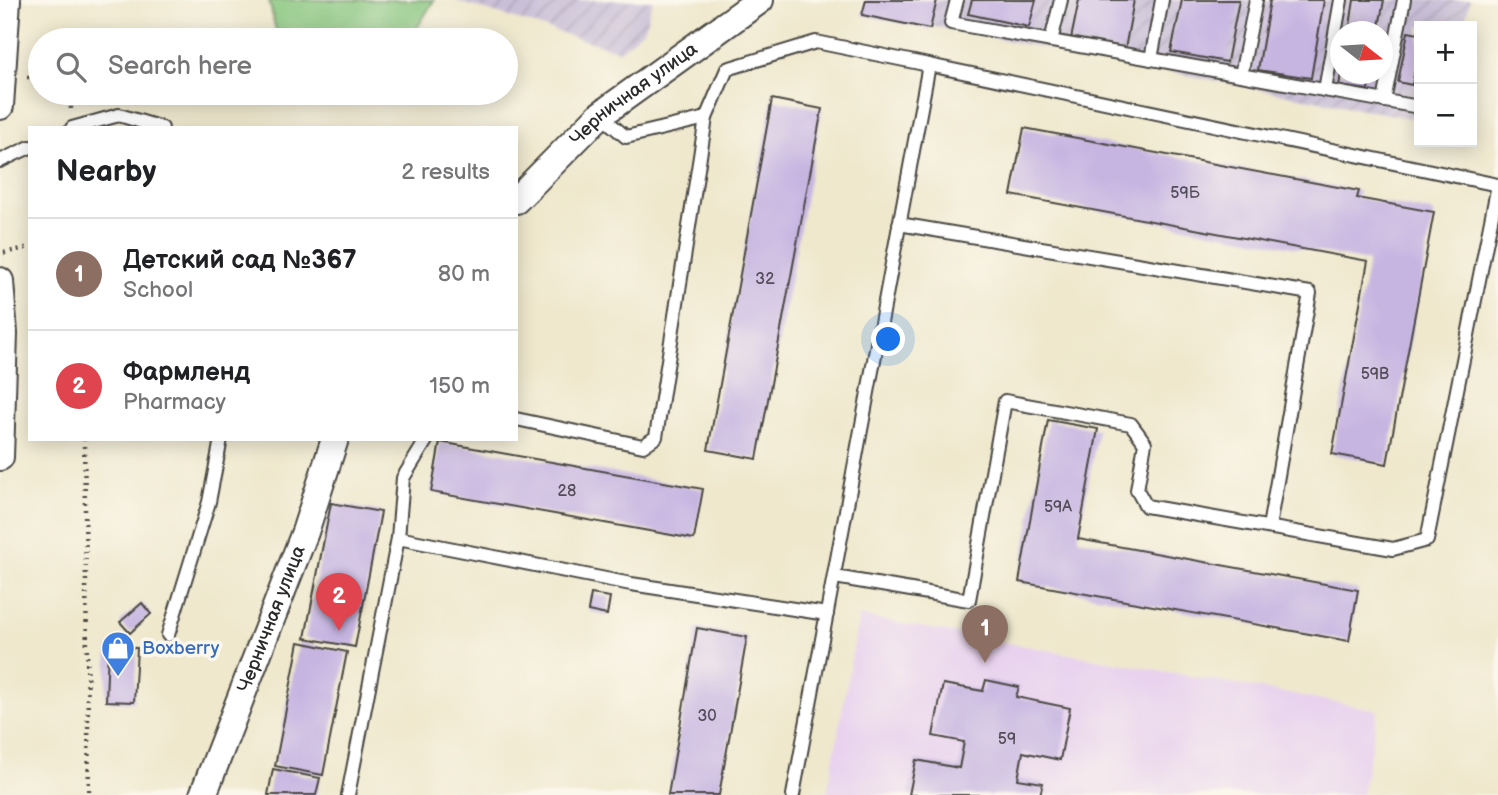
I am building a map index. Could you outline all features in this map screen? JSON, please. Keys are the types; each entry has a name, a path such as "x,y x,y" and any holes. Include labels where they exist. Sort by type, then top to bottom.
{"street":[{"path":"0,106 7,0"},
{"name":"Черничная улица","path":"518,198 600,115 760,0"},
{"path":"0,281 4,334 0,457"},
{"name":"Черничная улица","path":"203,795 305,532 334,441"}],"lane":[{"path":"957,0 951,23 1414,106"},
{"path":"1051,41 1060,0"},
{"path":"1150,59 1161,0"},
{"path":"1241,75 1256,0"},
{"path":"1325,90 1341,0"},
{"path":"1384,100 1404,0"},
{"path":"518,419 643,446 656,437 706,118 727,69 816,42 1498,185 1427,540 1394,549 1146,506 1137,490 1145,443 1131,424 1005,401 969,600 835,577"},
{"path":"793,795 929,65"},
{"path":"79,126 119,115 155,126"},
{"path":"600,115 626,136 706,118"},
{"path":"0,161 28,148"},
{"path":"899,224 1310,293 1269,527"},
{"path":"168,635 209,502 221,441"},
{"path":"348,795 398,538 403,478 426,441"},
{"path":"398,538 631,584 827,614"}],"path":[{"path":"0,254 28,247"},
{"path":"84,441 89,795"}],"shaded area":[{"path":"453,0 653,0 644,29 620,51"},
{"path":"866,0 1470,0 1465,21 1414,21 1414,119 863,13"},
{"path":"859,616 1378,710 1362,795 827,795"}],"green space":[{"path":"269,0 434,0 417,28 275,28"}],"building":[{"path":"866,0 937,0 930,29 862,15"},
{"path":"972,0 1036,0 1029,27 968,14"},
{"path":"1079,0 1134,0 1125,49 1071,39"},
{"path":"1182,0 1239,0 1227,62 1171,52"},
{"path":"1270,0 1324,0 1311,78 1258,70"},
{"path":"1354,0 1384,0 1380,21 1351,21"},
{"path":"1408,32 1414,33 1412,85 1398,82"},
{"path":"1339,84 1369,84 1368,90"},
{"path":"772,99 822,109 757,459 708,450"},
{"path":"1024,128 1359,191 1357,198 1434,212 1387,464 1332,454 1368,261 1011,195"},
{"path":"1048,420 1098,429 1078,539 1358,590 1349,641 1019,582"},
{"path":"440,442 703,489 694,539 431,492"},
{"path":"331,503 381,512 355,647 305,638"},
{"path":"591,594 610,597 607,615 588,611"},
{"path":"142,603 151,614 130,633 120,622"},
{"path":"697,628 747,637 719,795 668,795"},
{"path":"299,642 347,652 323,775 275,766"},
{"path":"108,647 137,648 134,702 106,701"},
{"path":"986,680 1019,687 1016,697 1070,708 1060,760 1023,752 1018,779 1043,783 1040,795 909,795 916,760 959,768 964,742 933,736 943,684 983,691"},
{"path":"273,769 320,778 316,795 268,795"}],"place":[{"name":"Фармленд","path":"339,631"},
{"name":"Детский сад №367","path":"985,663"},
{"name":"Boxberry","path":"118,678"}]}
